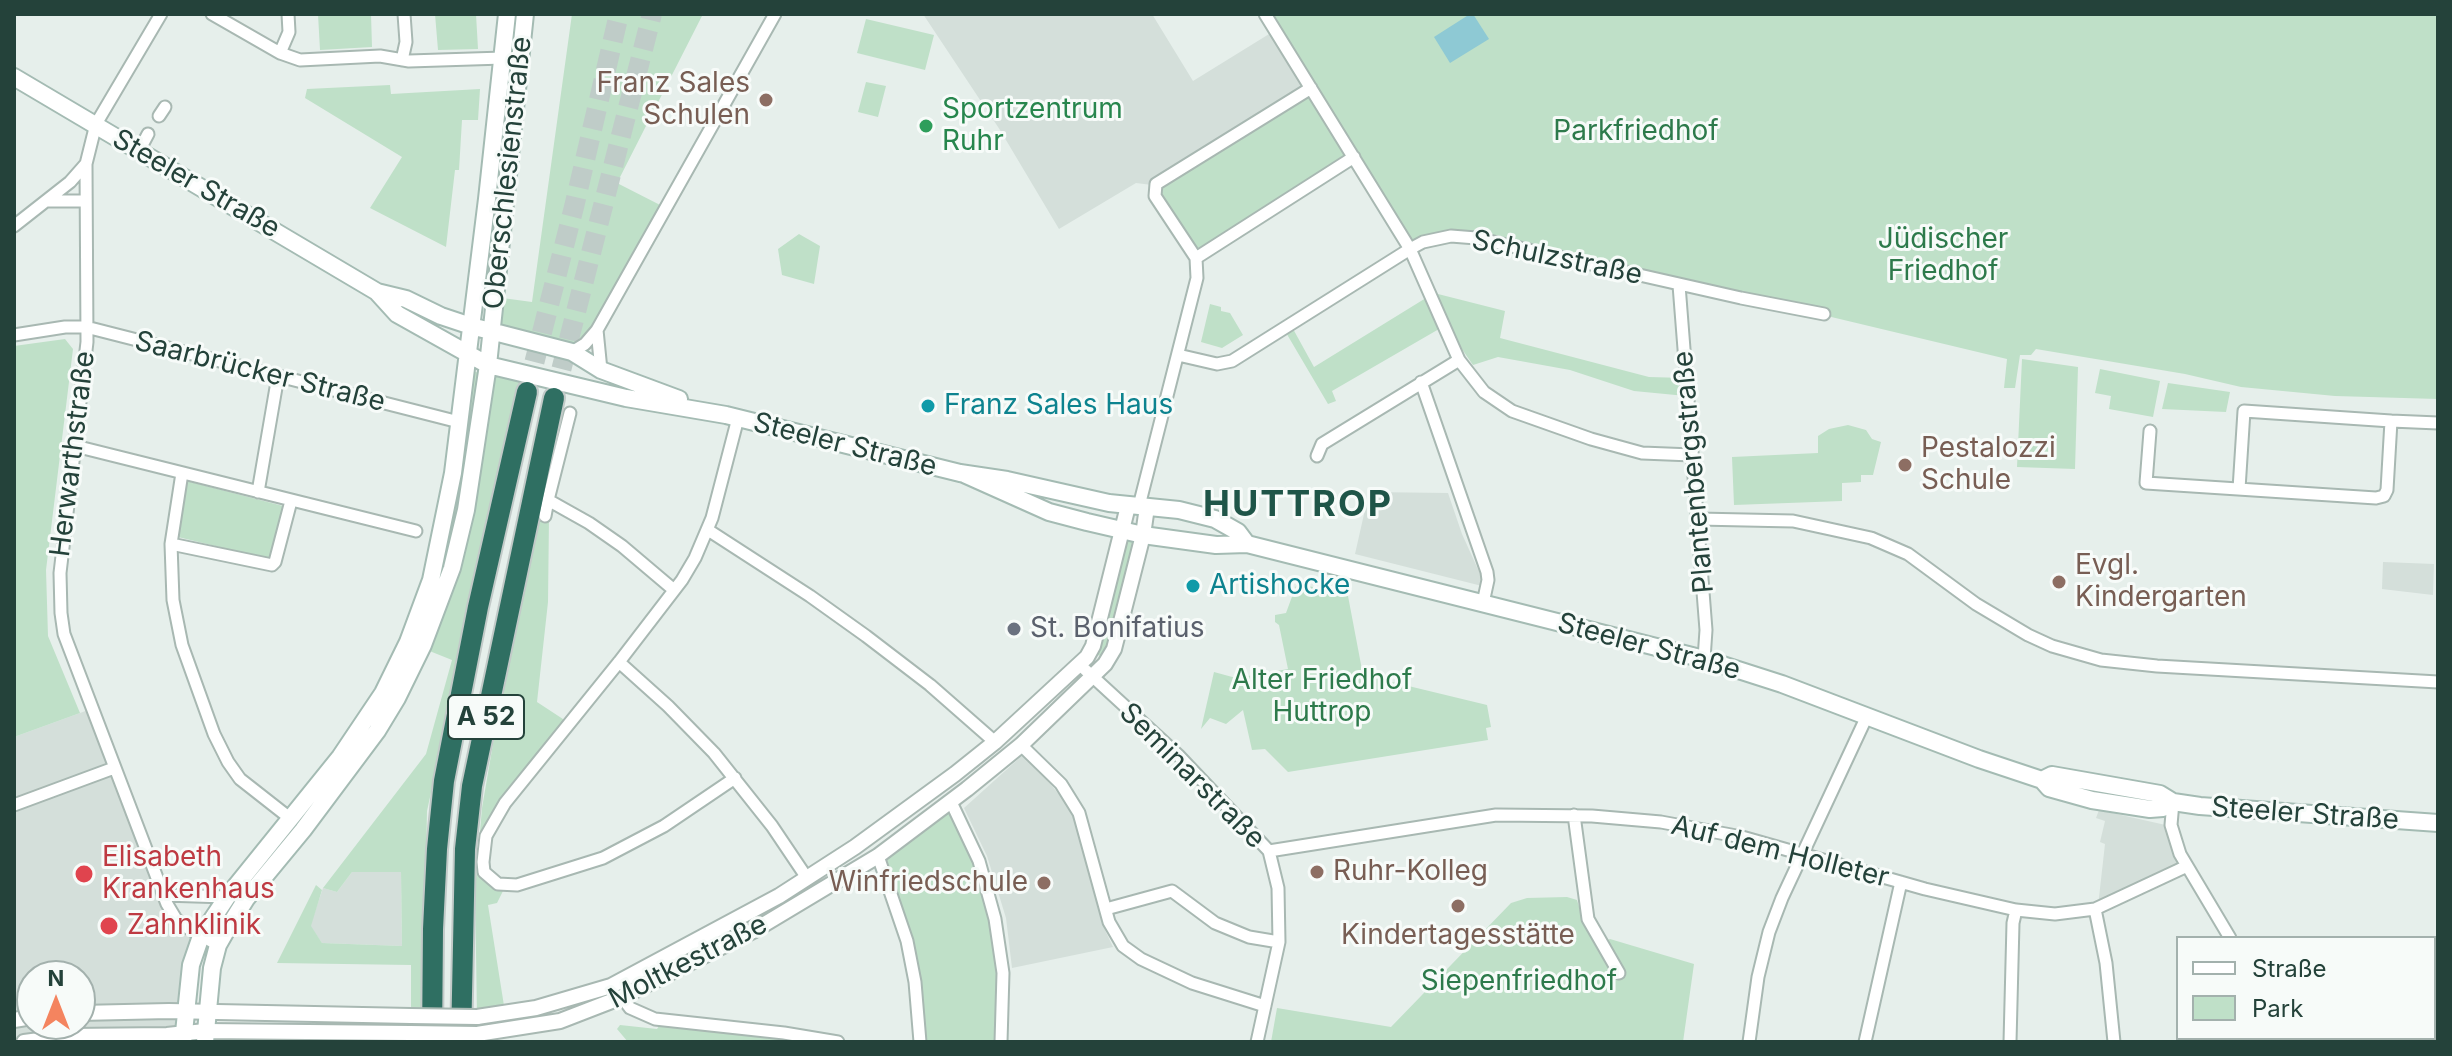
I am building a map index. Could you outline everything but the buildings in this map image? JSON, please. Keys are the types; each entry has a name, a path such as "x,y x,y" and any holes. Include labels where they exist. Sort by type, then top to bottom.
{"highway":[{"name":"A 52","path":"418,1038 433,916 444,781 478,607 527,392"},
{"name":"A 52","path":"469,1038 464,863 472,786 554,398"}],"main road":[{"name":"Oberschlesienstraße","path":"184,1037 191,965 201,936 227,897 340,757 376,704 408,642 438,558 453,473 507,14"},
{"name":"Oberschlesienstraße","path":"205,1036 212,968 218,945 246,899 354,765 397,698 442,596 466,510 488,365 525,14"},
{"name":"Steeler Straße","path":"14,77 377,292 406,299 470,332 491,332 572,352 601,370 732,417"},
{"name":"Steeler Straße","path":"377,292 397,314 488,365 626,398 732,417 964,474 1138,506 1179,510 1215,519 1238,532 1247,544"},
{"name":"Steeler Straße","path":"964,474 1049,512 1143,535 1216,545 1247,544 1704,659 1782,684 2042,780 2049,788 2115,804 2157,809 2173,802 2225,809 2438,823"}],"street":[{"name":"Herwarthstraße","path":"161,14 96,125 86,164 87,342 60,573 61,613 64,634 163,895 176,919 218,945"},
{"path":"212,14 280,53 300,60 380,56 402,60 503,58"},
{"path":"280,53 289,32 288,14"},
{"path":"402,60 406,42 404,14"},
{"path":"572,352 585,344 597,330 775,14"},
{"path":"1265,14 1410,249 1459,360 1484,392 1512,411 1535,421 1642,453 1692,455"},
{"path":"1138,506 1197,278 1196,258 1155,196 1153,188 1311,88"},
{"path":"139,151 148,134"},
{"path":"1196,258 1354,157"},
{"path":"14,226 70,182 86,164"},
{"path":"45,201 85,201"},
{"name":"Schulzstraße","path":"1178,355 1217,364 1232,361 1410,249 1437,238 1465,237 1824,314"},
{"name":"Plantenbergstraße","path":"1679,285 1706,630 1704,659"},
{"name":"Saarbrücker Straße","path":"14,335 86,327 459,422"},
{"path":"597,330 601,370"},
{"path":"1317,456 1322,444 1459,360"},
{"path":"258,492 278,376"},
{"path":"1421,382 1487,572 1483,603"},
{"path":"2239,489 2244,411 2438,423"},
{"path":"545,516 570,413"},
{"path":"732,417 708,530 695,558 619,662 497,815 486,836 483,862 486,876 498,884 517,885 603,858 664,826 735,778"},
{"path":"2150,431 2146,483 2376,498 2384,496 2387,490 2391,421"},
{"path":"75,446 416,531"},
{"path":"182,473 171,544 172,589 179,633 221,749 240,779 291,819"},
{"path":"453,473 471,477"},
{"path":"548,500 611,539 674,590"},
{"path":"171,544 272,565 291,501"},
{"name":"Moltkestraße","path":"96,1013 207,1011 477,1017 547,1005 611,986 750,913 900,815 995,742 1080,665 1093,646 1121,530 1138,506"},
{"name":"Moltkestraße","path":"24,1042 71,1036 167,1035 469,1038 560,1021 622,997 753,931 878,856 1021,745 1093,677 1114,649 1143,535 1138,506"},
{"path":"1698,519 1793,521 1871,538 1908,554 1976,604 2028,635 2052,646 2101,660 2438,682"},
{"path":"708,530 866,636 930,685 995,742"},
{"path":"619,662 684,721 735,778 807,878"},
{"name":"Seminarstraße","path":"1080,665 1178,755 1269,851 1278,888 1279,942 1257,1042"},
{"path":"1749,1042 1763,954 1782,898 1867,716"},
{"path":"1021,745 1061,784 1079,813 1115,936 1128,950 1192,983 1265,1006"},
{"path":"14,805 114,768"},
{"path":"951,802 979,861 995,919 1003,973 1001,1042"},
{"path":"2173,802 2171,825 2185,867 2229,936"},
{"name":"Auf dem Holleter","path":"1269,851 1496,815 1592,816 1700,829 1755,840 1901,882 2016,910 2055,914 2095,909 2185,867"},
{"path":"1574,815 1588,919 1619,973"},
{"path":"878,856 907,941 915,982 920,1042"},
{"path":"1865,1042 1901,882"},
{"path":"1106,909 1172,891 1215,923 1249,937 1279,942"},
{"path":"163,895 227,897"},
{"path":"2095,909 2106,963 2114,1042"},
{"path":"2010,1042 2013,923 2016,910"},
{"path":"622,997 630,1008 655,1019 838,1042"},
{"path":"413,1016 418,1038"}],"shaded area":[{"path":"923,14 1152,14 1193,81 1274,31 1309,88 1152,185 1136,183 1059,229 1000,130"},
{"path":"1369,492 1448,493 1486,587 1355,554"},
{"path":"2383,562 2434,564 2433,595 2382,589"},
{"name":"Elisabeth Krankenhaus","path":"91,709 166,904 200,936 184,1032 96,1037 96,960 16,960 16,1040 48,1040 14,1042 14,737"},
{"name":"Winfriedschule","path":"1025,753 1075,814 1105,930 1113,947 1012,968 1006,918 987,856 964,808"},
{"path":"2099,810 2170,826 2184,866 2098,906 2105,844 2100,842 2105,821 2096,818"},
{"path":"352,872 401,872 402,946 322,943 310,926 323,888 337,892"}],"green space":[{"path":"318,14 371,14 372,47 320,50"},
{"path":"435,14 476,14 478,49 438,50"},
{"path":"572,14 703,14 617,183 666,208 581,348 492,331 495,297 532,302"},
{"path":"1267,14 2438,14 2438,399 2335,396 2241,387 2185,374 2036,349 2031,355 2020,355 2015,388 2004,388 2007,359 1823,315 1475,237 1411,247"},
{"path":"866,19 934,35 925,70 857,53"},
{"path":"866,82 886,86 878,117 858,112"},
{"path":"390,85 391,94 480,89 478,120 462,120 459,170 455,170 446,247 370,208 402,157 305,98 307,89"},
{"path":"1310,88 1354,157 1196,257 1155,194 1156,184"},
{"path":"799,234 820,246 814,284 782,275 778,249"},
{"path":"1434,293 1505,311 1500,338 1649,377 1685,378 1686,396 1634,391 1570,370 1498,357 1473,365 1450,332 1439,329 1332,391 1336,401 1328,404 1285,331 1292,327 1314,367"},
{"path":"1210,304 1230,313 1243,335 1222,348 1201,342"},
{"path":"65,339 73,349 46,570 48,636 80,713 14,737 14,346"},
{"path":"2022,359 2078,367 2075,469 2017,467"},
{"path":"488,366 521,374 427,811 423,1015 411,1015 411,965 277,963 316,885 322,890 311,926 322,943 402,946 401,872 352,872 337,892 323,888 426,754 452,660 422,648 423,606 466,369 486,375"},
{"path":"2100,369 2160,381 2153,417 2109,409 2111,396 2095,393"},
{"path":"2168,383 2230,392 2226,412 2162,409"},
{"path":"1848,425 1866,430 1872,439 1881,442 1873,475 1861,475 1861,482 1842,483 1842,501 1734,505 1732,457 1818,453 1818,436 1829,429"},
{"path":"187,481 283,506 269,559 178,537"},
{"path":"549,517 548,602 537,702 569,723 504,803 482,862 505,887 497,903 488,905 505,1012 477,1016 475,889 482,808 502,691 540,519"},
{"path":"1123,537 1134,540 1104,656 1095,655"},
{"name":"Alter Friedhof Huttrop","path":"1297,583 1348,596 1363,675 1487,705 1491,727 1486,728 1488,740 1288,772 1265,749 1252,750 1243,710 1226,724 1210,718 1201,729 1214,672 1236,678 1288,669 1275,615 1286,613"},
{"path":"949,805 974,862 992,921 999,973 997,1042 921,1042 916,982 878,856"},
{"name":"Siepenfriedhof","path":"1567,897 1577,900 1584,923 1601,949 1610,939 1694,964 1683,1042 1271,1042 1277,1008 1391,1027 1511,903 1527,898"},
{"path":"661,1023 835,1042 628,1042 617,1029 620,1025 657,1029"}],"water":[{"path":"1470,14 1489,39 1450,63 1434,37"}],"tunnel":[{"path":"527,391 619,14"},
{"path":"554,398 652,14"}],"place":[{"name":"Franz Sales Schulen","path":"766,100"},
{"name":"Sportzentrum Ruhr","path":"926,126"},
{"name":"Franz Sales Haus","path":"928,406"},
{"name":"Pestalozzi Schule","path":"1905,465"},
{"name":"Evgl. Kindergarten","path":"2059,582"},
{"name":"Artishocke","path":"1193,586"},
{"name":"St. Bonifatius","path":"1014,629"},
{"name":"Ruhr-Kolleg","path":"1317,872"},
{"name":"Elisabeth Krankenhaus","path":"84,874"},
{"name":"Winfriedschule","path":"1044,883"},
{"name":"Kindertagesstätte","path":"1458,906"},
{"name":"Zahnklinik","path":"109,926"}],"district":[{"name":"HUTTROP","path":"1298,505"}],"park label":[{"name":"Parkfriedhof","path":"1636,132"},
{"name":"Jüdischer Friedhof","path":"1943,256"}]}
